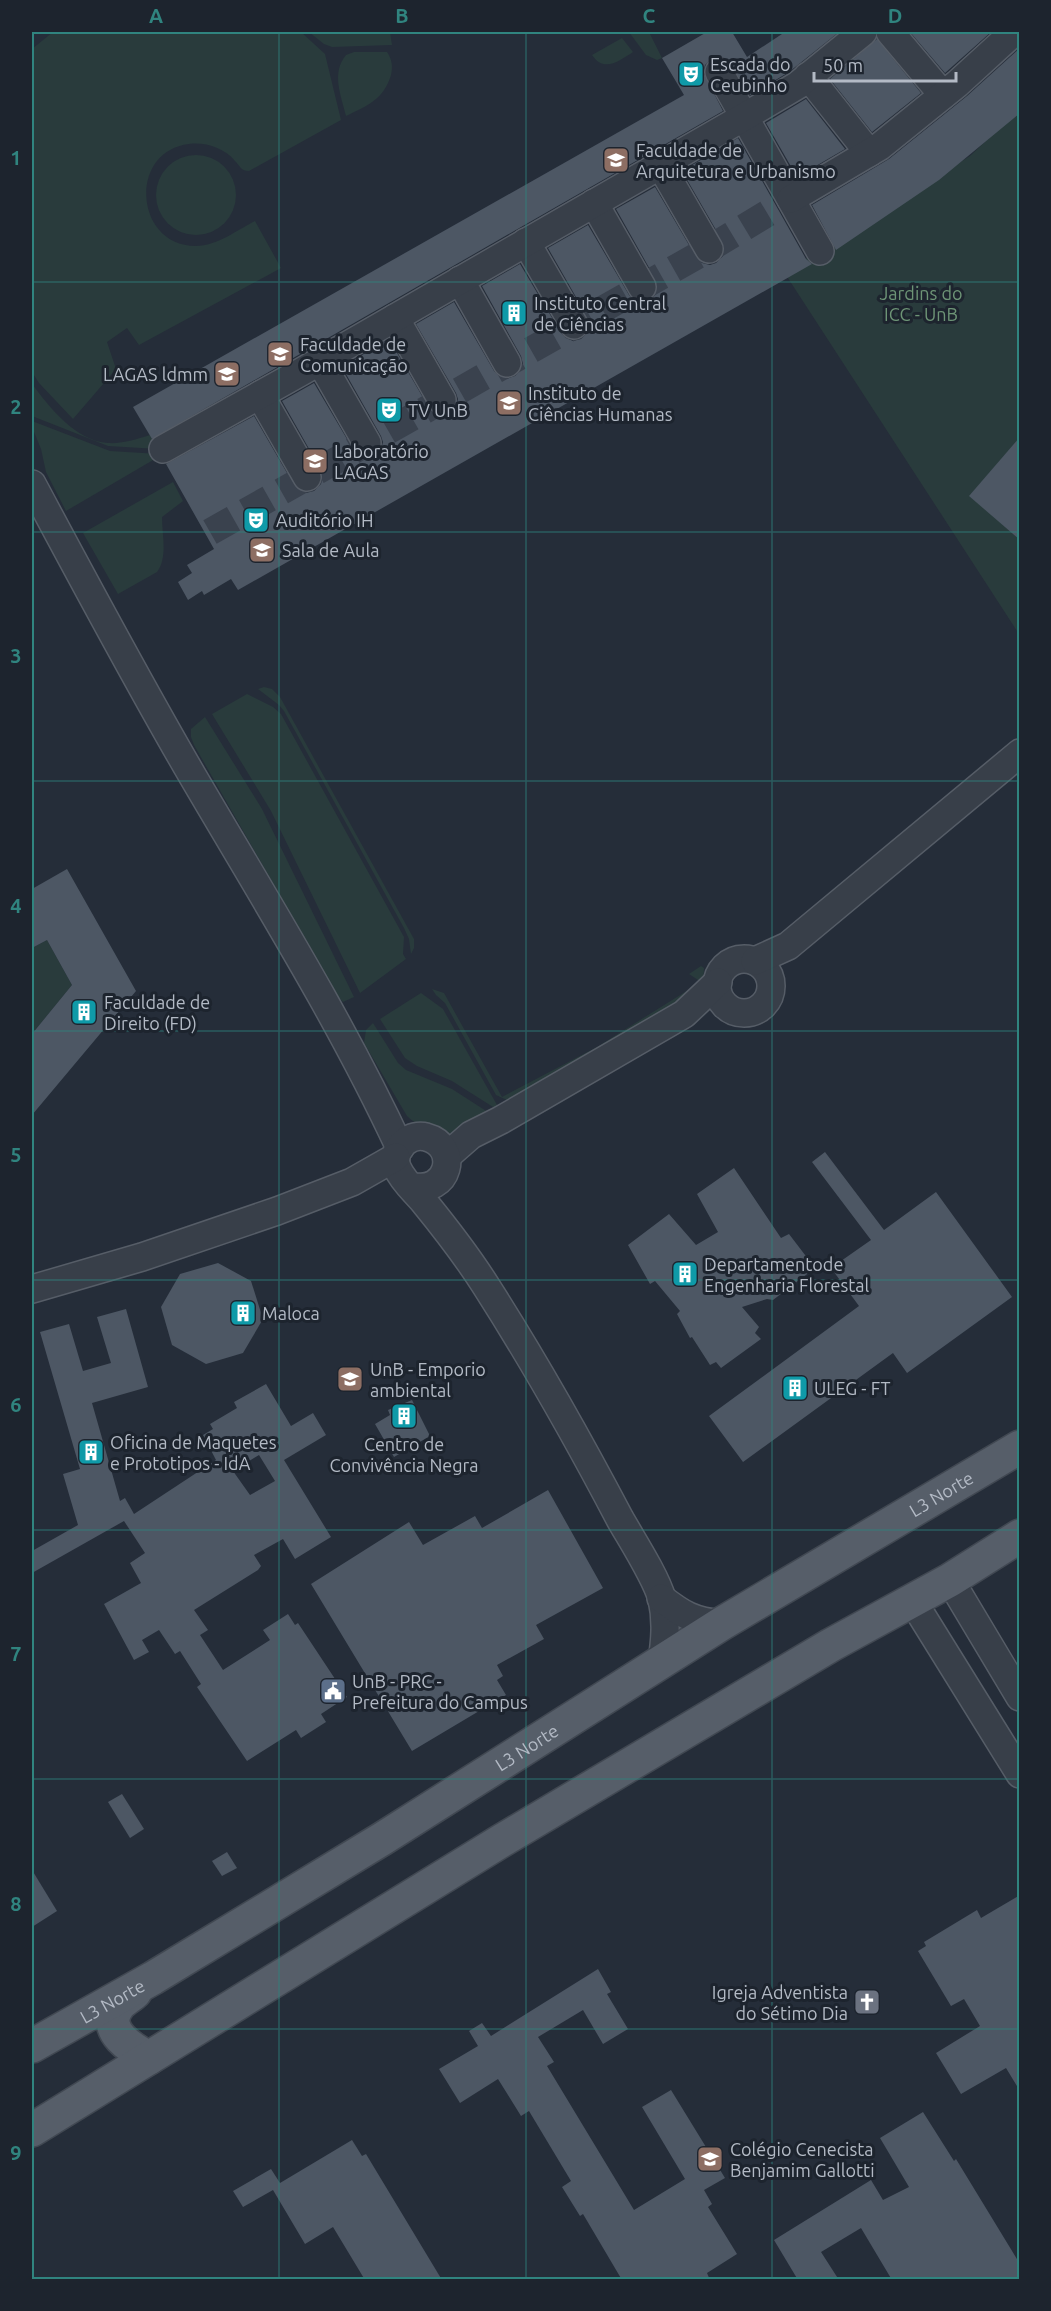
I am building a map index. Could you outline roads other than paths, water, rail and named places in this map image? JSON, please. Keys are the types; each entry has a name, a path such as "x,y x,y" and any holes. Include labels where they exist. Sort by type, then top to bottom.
{"main road":[{"name":"L3 Norte","path":"32,2046 153,1978 392,1833 721,1624 1020,1447"},
{"path":"32,2130 501,1841 831,1646 950,1580 1020,1536"},
{"path":"149,2058 133,2050 120,2038 116,2030 114,2014 118,2006 153,1978"}],"street":[{"path":"163,449 661,166 798,85 863,32"},
{"path":"890,32 943,95"},
{"path":"791,199 869,153 943,95 1001,36"},
{"path":"719,72 820,251"},
{"path":"808,76 869,153"},
{"path":"661,166 709,249"},
{"path":"594,203 642,287"},
{"path":"526,242 574,325"},
{"path":"460,280 507,363"},
{"path":"395,318 442,400"},
{"path":"320,361 367,443"},
{"path":"260,395 307,477"},
{"path":"32,484 162,724 335,1019 372,1088 417,1161 460,1246 518,1337 560,1409 661,1598 666,1636 662,1662"},
{"path":"755,961 788,946 1020,753"},
{"path":"771,984 765,969 755,961 742,959 730,963 720,975 721,993 740,1013 757,1010 768,999 771,984 788,946"},
{"path":"32,1289 142,1257 417,1161 501,1120 721,993"},
{"path":"950,1580 1020,1697"},
{"path":"661,1598 680,1613 698,1622 721,1624"},
{"path":"912,1600 1020,1774"}],"tunnel":[{"path":"210,532 702,253 791,199"}],"place":[{"name":"Escada do Ceubinho","path":"691,74"},
{"name":"Faculdade de Arquitetura e Urbanismo","path":"616,160"},
{"name":"Instituto Central de Ciências","path":"514,313"},
{"name":"Faculdade de Comunicação","path":"280,354"},
{"name":"LAGAS ldmm","path":"227,374"},
{"name":"Instituto de Ciências Humanas","path":"509,403"},
{"name":"TV UnB","path":"389,410"},
{"name":"Laboratório LAGAS","path":"315,461"},
{"name":"Auditório IH","path":"256,520"},
{"name":"Sala de Aula","path":"262,550"},
{"name":"Faculdade de Direito (FD)","path":"84,1012"},
{"name":"Departamentode Engenharia Florestal","path":"685,1274"},
{"name":"Maloca","path":"243,1313"},
{"name":"UnB - Emporio ambiental","path":"350,1379"},
{"name":"ULEG - FT","path":"795,1388"},
{"name":"Centro de Convivência Negra","path":"404,1416"},
{"name":"Oficina de Maquetes e Prototipos - IdA","path":"91,1452"},
{"name":"UnB - PRC - Prefeitura do Campus","path":"333,1691"},
{"name":"Igreja Adventista do Sétimo Dia","path":"867,2002"},
{"name":"Colégio Cenecista Benjamim Gallotti","path":"710,2159"}],"park label":[{"name":"Jardins do ICC - UnB","path":"921,303"}]}
